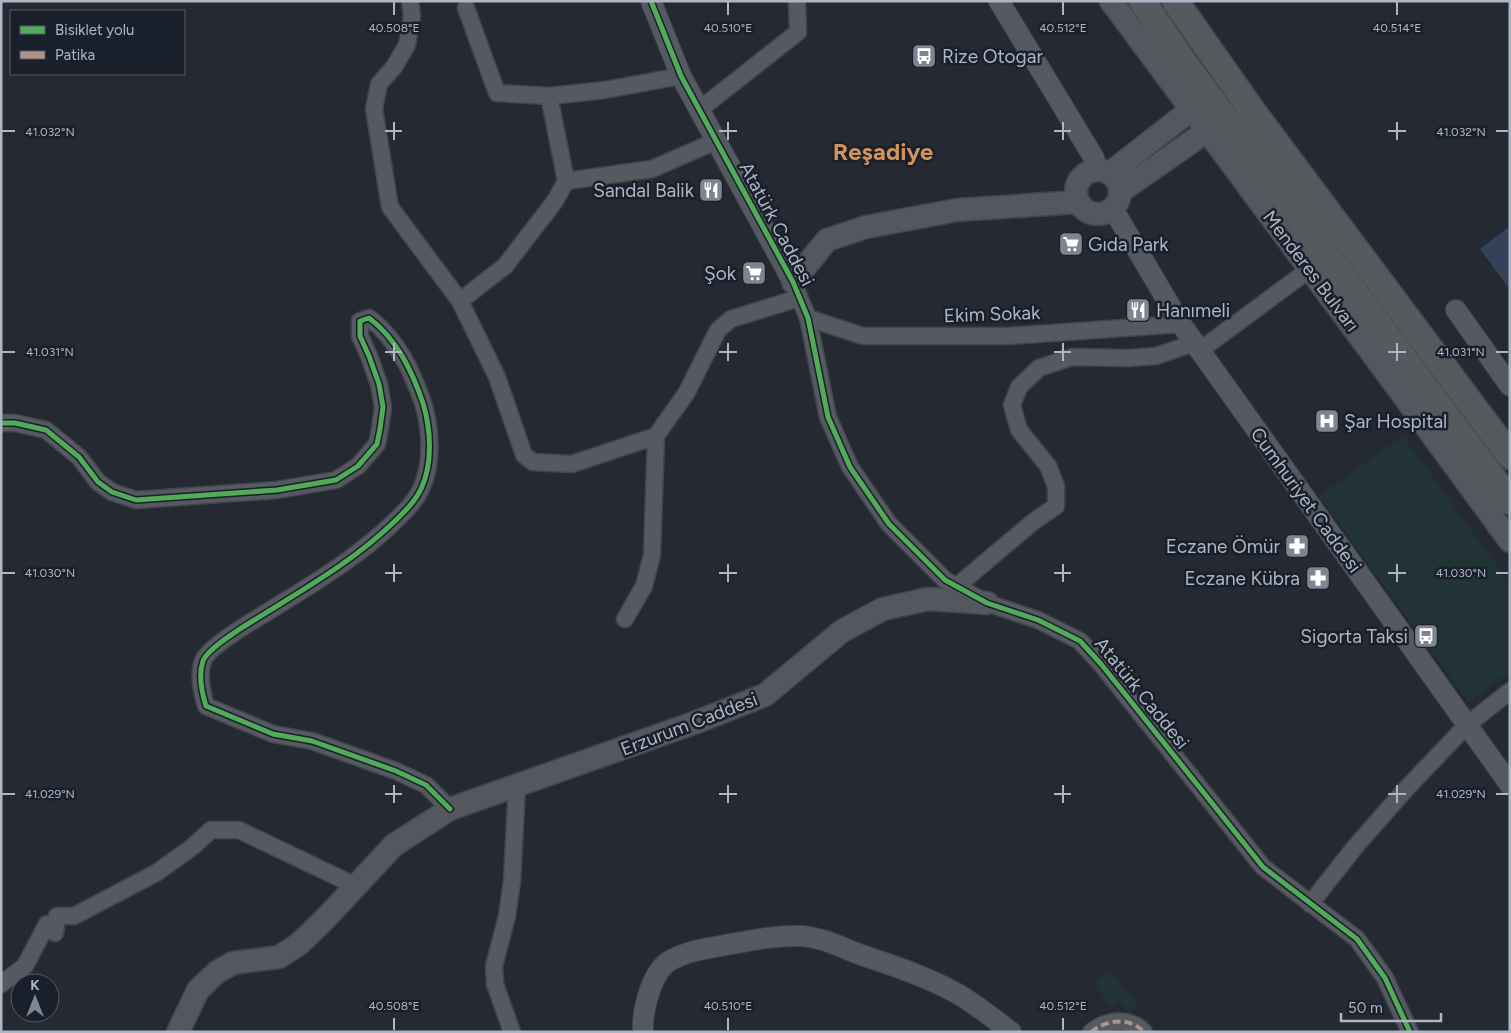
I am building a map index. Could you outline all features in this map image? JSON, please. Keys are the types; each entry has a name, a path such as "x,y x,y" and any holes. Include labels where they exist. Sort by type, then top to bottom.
{"highway":[{"path":"1142,1 1187,67 1510,501"},
{"path":"1175,1 1254,112 1510,456"},
{"path":"1190,1 1238,74 1254,112"}],"main road":[{"name":"Menderes Bulvarı","path":"1111,1 1510,542"},
{"path":"1110,186 1089,172 1079,181 1076,188 1078,202 1082,208 1094,214 1108,213 1110,186 1192,109"},
{"path":"1110,186 1208,131"},
{"path":"796,290 826,240 866,227 958,210 1078,202"},
{"name":"Erzurum Caddesi","path":"178,1032 198,990 217,972 233,963 279,957 299,944 394,845 450,810 694,723 766,695 842,631 883,609 928,598 987,603"}],"street":[{"path":"410,1 412,16 407,45 394,66 379,84 374,109 390,206 460,301 497,377 524,455 533,462 572,464 656,436"},
{"name":"Atatürk Caddesi","path":"650,1 680,76 796,290 808,318 828,417 850,467 889,524 945,580 987,603 1038,620 1080,641 1101,664 1263,867 1357,939 1385,978 1410,1032"},
{"path":"699,110 798,32 796,1"},
{"name":"Cumhuriyet Caddesi","path":"999,1 1110,186 1181,324 1510,785"},
{"path":"466,8 496,93 548,96 605,90 680,76"},
{"path":"460,301 505,266 555,201 566,181 548,96"},
{"path":"566,181 652,169 716,140"},
{"path":"957,586 1033,522 1056,506 1056,486 1048,466 1019,430 1012,405 1019,387 1039,368 1072,357 1129,358 1156,356 1197,347 1310,269"},
{"path":"625,619 644,586 652,555 656,436 687,392 718,330 731,319 796,290"},
{"path":"1456,310 1510,386"},
{"path":"1,423 15,423 46,430 80,457 98,482 112,492 136,500 277,490 336,480 358,466 377,444 383,407 379,384 360,336 360,321 369,318 380,326 393,341 414,376 426,412 430,450 427,472 421,489 412,504 378,537 329,574 240,628 213,650 203,660 202,694 206,706 220,713 273,734 320,744 396,771 426,785 450,810"},
{"name":"Ekim Sokak","path":"808,318 863,336 1008,336 1181,324"},
{"path":"1310,904 1355,847 1467,725 1510,692"},
{"path":"512,1032 495,984 494,966 507,916 512,881 517,786"},
{"path":"1,984 25,966 47,924 55,933 56,916 74,916 156,873 191,848 211,830 239,830 356,886"},
{"path":"643,1032 643,1022 652,983 660,970 670,960 700,949 774,936 804,936 915,974 957,994 981,1009 1011,1032"},
{"path":"1091,1032 1104,1024 1120,1020 1134,1024 1144,1032"}],"shaded area":[{"path":"1403,436 1510,584 1510,672 1468,702 1319,496"},
{"path":"1110,970 1139,1007 1129,1014 1120,1002 1112,1008 1093,983"}],"water":[{"path":"1510,226 1510,290 1480,249"}],"marked path":[{"path":"1091,1032 1111,1022 1132,1024 1144,1032"}],"cycle path":[{"path":"651,1 681,76 793,282 808,318 828,417 850,467 889,524 945,580 987,603 1038,620 1080,641 1101,664 1263,867 1357,939 1385,978 1410,1032"},
{"path":"1,423 15,423 46,430 79,457 98,482 112,492 136,500 277,490 336,480 358,466 377,444 383,407 379,384 360,336 360,321 369,318 379,326 402,356 419,391 426,413 430,446 428,468 421,489 406,510 363,549 328,574 235,632 211,650 203,661 202,690 206,706 273,734 312,741 396,771 426,785 450,809"}],"place":[{"name":"Rize Otogar","path":"924,56"},
{"name":"Sandal Balik","path":"711,190"},
{"name":"Gıda Park","path":"1071,244"},
{"name":"Şok","path":"754,273"},
{"name":"Hanımeli","path":"1138,310"},
{"name":"Şar Hospital","path":"1327,421"},
{"name":"Eczane Ömür","path":"1297,546"},
{"name":"Eczane Kübra","path":"1318,578"},
{"name":"Sigorta Taksi","path":"1426,636"}],"district":[{"name":"Reşadiye","path":"883,151"}]}
